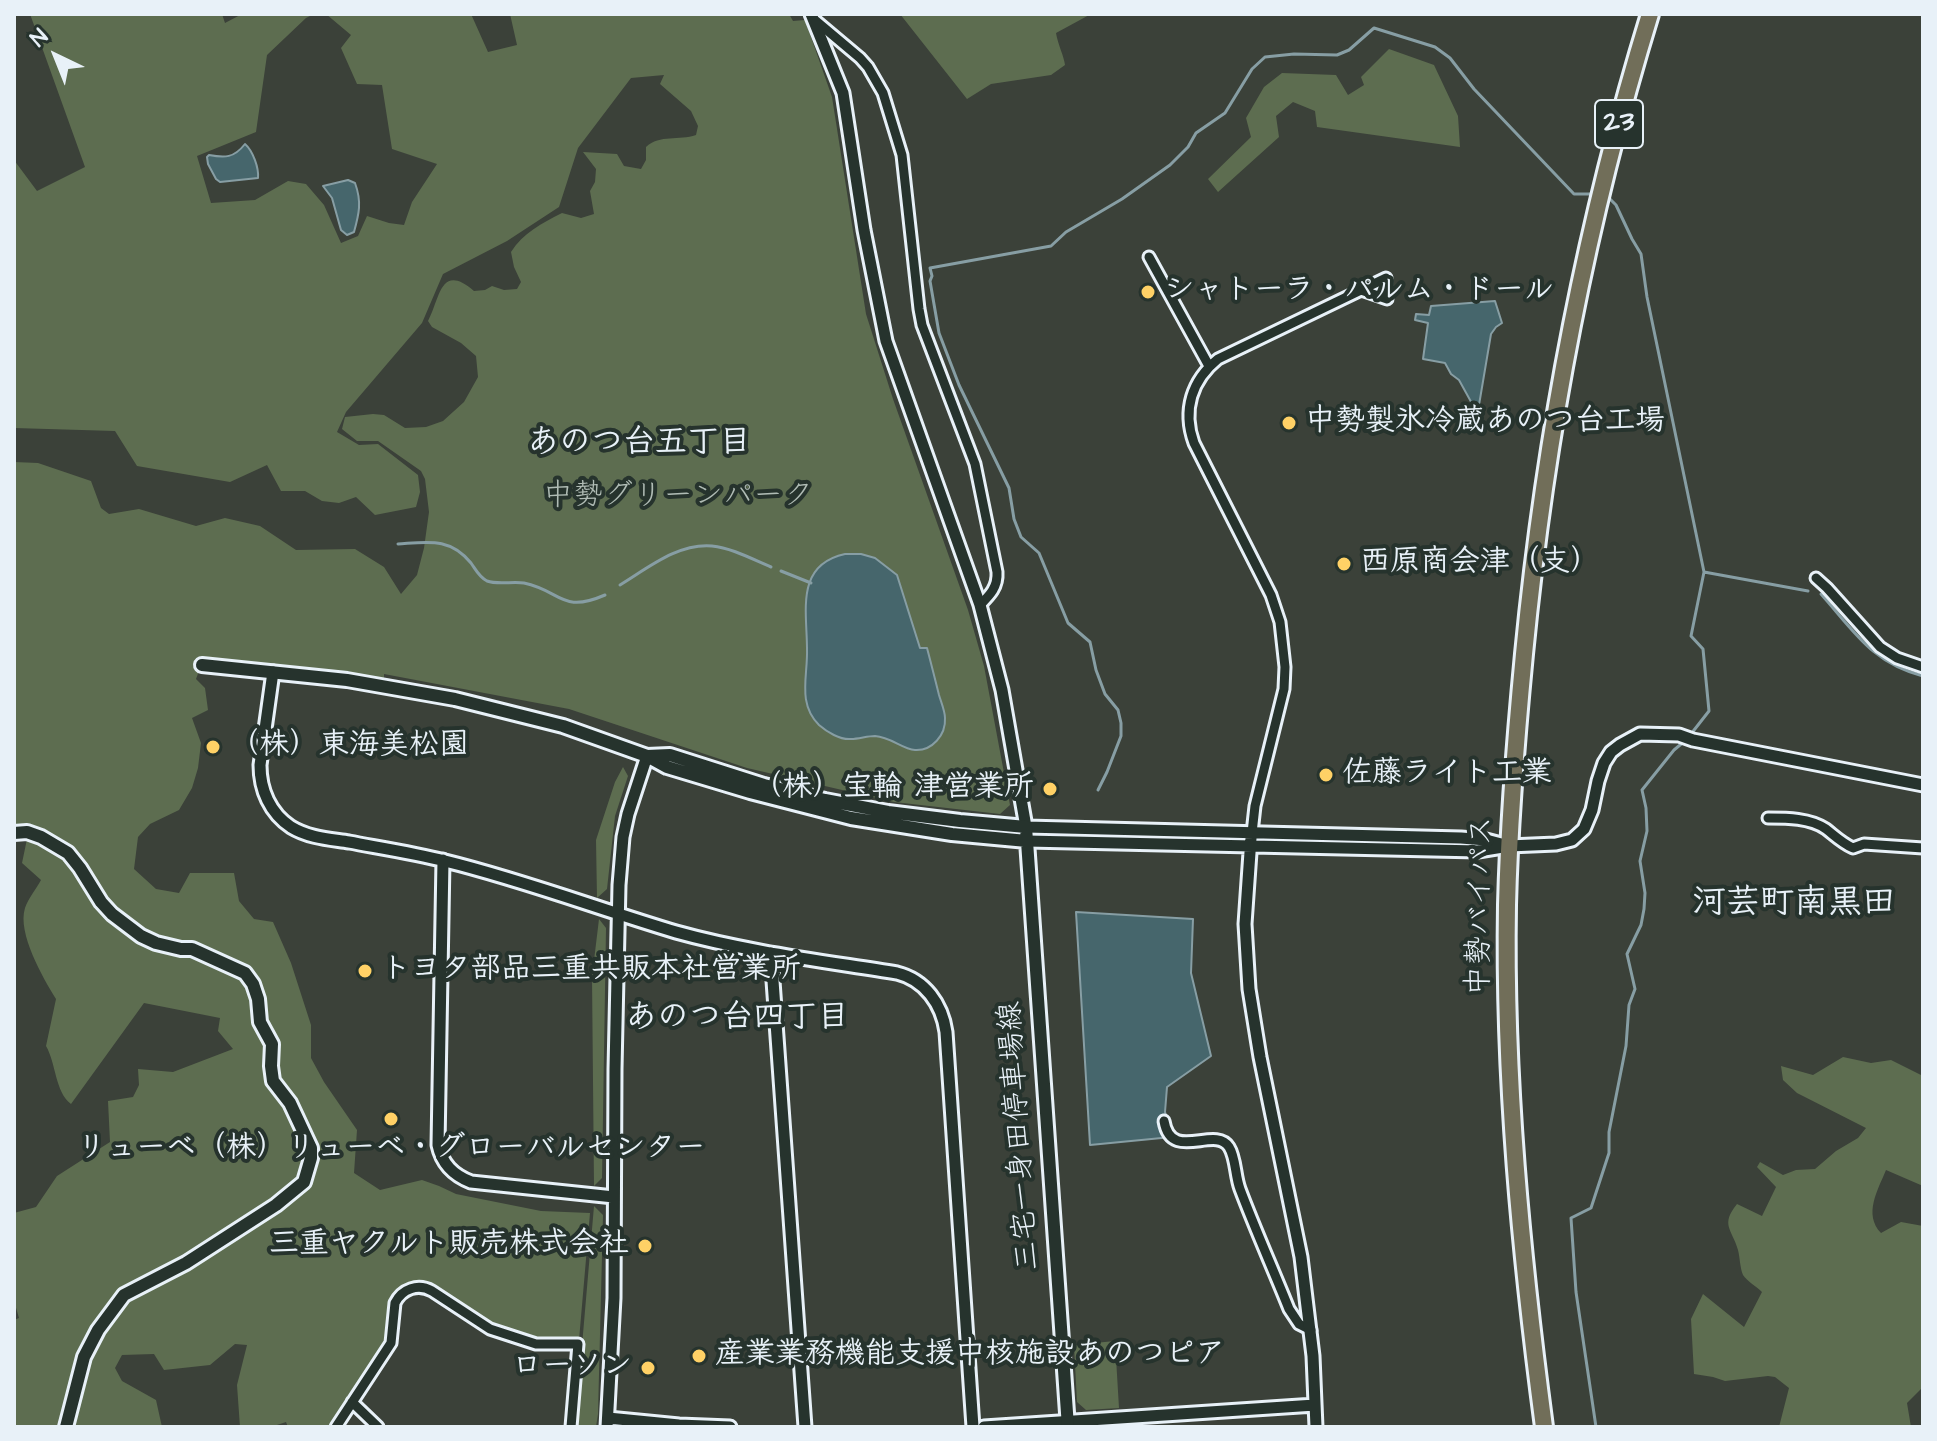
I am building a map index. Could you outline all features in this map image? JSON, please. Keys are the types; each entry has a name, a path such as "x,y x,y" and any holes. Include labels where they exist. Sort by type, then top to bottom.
{"highway":[{"name":"中勢バイパス","path":"1544,1427 1515,1167 1509,1030 1507,907 1518,713 1534,554 1565,357 1596,217 1650,14"}],"main road":[{"path":"202,665 347,680 455,699 563,726 647,756 667,767 851,818 952,834 1027,841"},
{"path":"647,756 670,755 764,785 875,809 1026,827"},
{"name":"三宅一身田停車場線","path":"1026,827 1068,1425"},
{"path":"14,833 27,832 41,837 68,853 101,902 141,936 156,943 192,949 245,973 253,984 260,1022 272,1044 273,1081 290,1103 311,1148 304,1182 276,1205 194,1258 124,1295 98,1330 84,1357 66,1427"}],"street":[{"path":"813,18 868,67 883,93 902,155 922,325 975,464 997,572 994,590 980,605"},
{"path":"813,18 843,93 864,230 886,341 980,605 1002,690 1026,827 1478,851 1563,843 1584,829 1604,763 1611,752 1640,734 1679,735 1923,785"},
{"path":"1149,257 1209,366"},
{"path":"1316,1427 1311,1330 1301,1257 1252,1016 1245,924 1255,806 1284,689 1284,650 1280,622 1271,595 1190,433 1188,414 1197,381 1209,366 1225,355 1361,290"},
{"path":"1816,578 1880,647 1897,658 1923,667"},
{"path":"273,672 260,773 265,795 277,815 293,828 312,836 443,860 679,933 771,953 904,975 934,998 942,1015 947,1048 973,1427"},
{"path":"647,756 633,794 623,837 619,885 614,1298 607,1423 730,1427"},
{"path":"1768,818 1811,822 1853,848 1864,844 1923,848"},
{"path":"1027,841 1251,839"},
{"path":"443,860 438,1145 444,1162 454,1174 471,1182 614,1197"},
{"path":"771,953 805,1427"},
{"path":"1164,1121 1168,1135 1179,1142 1216,1139 1229,1146 1239,1187 1289,1309 1299,1324 1311,1330"},
{"path":"336,1427 391,1343 397,1298 406,1291 422,1286 490,1329 536,1344 578,1344 571,1427"},
{"path":"352,1402 378,1427"},
{"path":"984,1427 1068,1425 1315,1405"}],"green space":[{"name":"中勢グリーンパーク","path":"30,14 222,14 225,23 242,14 314,14 267,55 256,132 197,156 211,203 255,200 288,181 306,184 324,205 341,243 358,236 367,216 404,225 412,202 437,164 392,149 382,85 357,84 341,48 351,35 326,14 471,14 488,52 517,45 510,14 789,14 793,21 805,20 832,97 866,314 968,610 984,666 1010,805 1000,814 894,802 747,768 569,709 384,674 384,680 202,663 196,679 205,688 208,710 192,718 201,743 192,788 179,810 150,824 138,837 134,869 156,889 179,893 190,873 234,873 239,901 254,919 273,922 291,963 311,1025 311,1058 357,1130 354,1173 380,1190 422,1180 456,1194 541,1211 590,1213 579,1340 537,1341 493,1324 432,1285 418,1282 406,1285 393,1297 390,1305 386,1342 329,1427 288,1427 286,1422 271,1427 240,1427 237,1385 247,1345 235,1344 210,1365 164,1370 154,1354 122,1355 115,1368 122,1381 156,1400 162,1427 14,1427 14,1320 19,1318 14,1301 14,1213 36,1207 57,1176 110,1142 108,1101 133,1097 139,1085 138,1069 173,1072 233,1049 218,1031 220,1018 144,1003 71,1104 59,1085 46,1046 56,999 33,955 25,930 25,908 41,880 22,863 27,839 14,839 14,462 38,463 91,481 101,508 109,514 139,509 196,526 225,518 260,526 296,550 355,549 384,567 401,594 417,575 424,548 429,512 425,479 421,471 378,441 357,441 342,429 345,417 384,415 405,428 426,427 443,421 464,402 478,377 476,356 461,343 432,327 428,321 443,287 454,280 474,291 492,286 504,290 517,289 521,282 511,252 521,239 562,213 581,218 594,214 590,191 595,182 596,169 583,152 617,154 624,166 641,169 646,160 646,147 651,143 696,135 698,126 691,111 660,84 664,75 631,78 578,148 559,207 507,241 443,274 422,323 346,412 337,432 359,445 378,444 418,475 420,492 416,507 375,515 356,497 339,503 322,501 305,491 281,491 267,465 230,482 137,466 115,431 14,428 14,160 37,191 85,167"},
{"path":"900,14 1091,14 1056,33 1065,65 1051,75 991,84 967,99"},
{"path":"1389,49 1434,65 1458,116 1460,147 1317,127 1315,111 1293,102 1276,116 1279,137 1218,192 1208,179 1251,137 1246,118 1264,87 1282,73 1336,75 1348,95 1364,85 1361,77"},
{"path":"623,767 628,776 615,816 607,889 597,898 596,840"},
{"path":"599,919 606,928 602,1178 594,1186 592,977"},
{"path":"1843,1057 1871,1063 1891,1060 1923,1076 1923,1186 1886,1170 1873,1210 1873,1218 1881,1233 1901,1222 1923,1226 1923,1387 1907,1403 1911,1427 1779,1427 1789,1388 1775,1377 1725,1381 1694,1374 1691,1319 1703,1294 1744,1327 1762,1292 1743,1275 1728,1222 1737,1204 1762,1216 1776,1187 1757,1167 1760,1162 1783,1175 1796,1170 1815,1169 1858,1138 1866,1128 1797,1093 1783,1080 1781,1066 1813,1075"},
{"path":"594,1206 603,1215 598,1414 596,1427 575,1427"},
{"path":"1115,1341 1119,1408 1086,1410 1077,1402 1074,1345"}],"water":[{"path":"245,144 255,160 258,178 220,182 207,157 229,156"},
{"path":"348,180 355,183 359,208 354,232 347,235 341,230 332,198 323,186"},
{"path":"1495,301 1502,323 1491,334 1479,405 1475,409 1459,380 1445,363 1423,359 1428,323 1415,320 1416,314 1429,315 1431,306"},
{"path":"845,554 875,558 897,575 920,648 927,648 944,712 943,730 927,748 910,749 875,736 838,737 819,725 808,708 805,689 807,591 818,568"},
{"path":"1076,912 1193,919 1191,973 1211,1056 1167,1087 1165,1112 1172,1137 1090,1145"}],"waterway":[{"path":"1098,790 1121,736 1118,710 1105,694 1090,642 1068,623 1039,553 1021,537 1014,519 1009,488 959,385 939,333 930,268 1051,246 1066,232 1122,199 1170,165 1188,147 1196,133 1225,113 1252,69 1265,57 1337,55 1349,50 1374,28 1435,47 1450,58 1474,89 1574,194 1595,194"},
{"path":"1606,195 1616,205 1641,254 1647,297 1704,572 1691,636 1703,649 1709,711 1691,734"},
{"path":"398,544 429,542 447,545 463,555 487,581 524,583 570,602 605,595"},
{"path":"620,585 664,558 699,546 727,549 771,567"},
{"path":"781,571 811,583"},
{"path":"1704,572 1808,591"},
{"path":"1821,594 1854,633 1877,654 1890,663 1923,676"},
{"path":"1596,1427 1576,1292 1571,1218 1591,1208 1609,1153 1609,1132 1626,1046 1629,1005 1635,989 1627,954 1641,925 1644,909 1640,861 1647,831 1642,790 1674,750 1686,740"}],"place":[{"name":"シャトーラ・パルム・ドール","path":"1148,292"},
{"name":"中勢製氷冷蔵あのつ台工場","path":"1289,423"},
{"name":"西原商会津（支）","path":"1344,564"},
{"name":"（株）東海美松園","path":"213,747"},
{"name":"佐藤ライト工業","path":"1326,775"},
{"name":"（株）宝輪 津営業所","path":"1050,789"},
{"name":"トヨタ部品三重共販本社営業所","path":"365,971"},
{"name":"リューベ（株）リューベ・グローバルセンター","path":"391,1119"},
{"name":"三重ヤクルト販売株式会社","path":"645,1246"},
{"name":"産業業務機能支援中核施設あのつピア","path":"699,1356"},
{"name":"ローソン","path":"648,1368"}],"district":[{"name":"あのつ台五丁目","path":"639,444"},
{"name":"河芸町南黒田","path":"1794,905"},
{"name":"あのつ台四丁目","path":"737,1019"}]}
